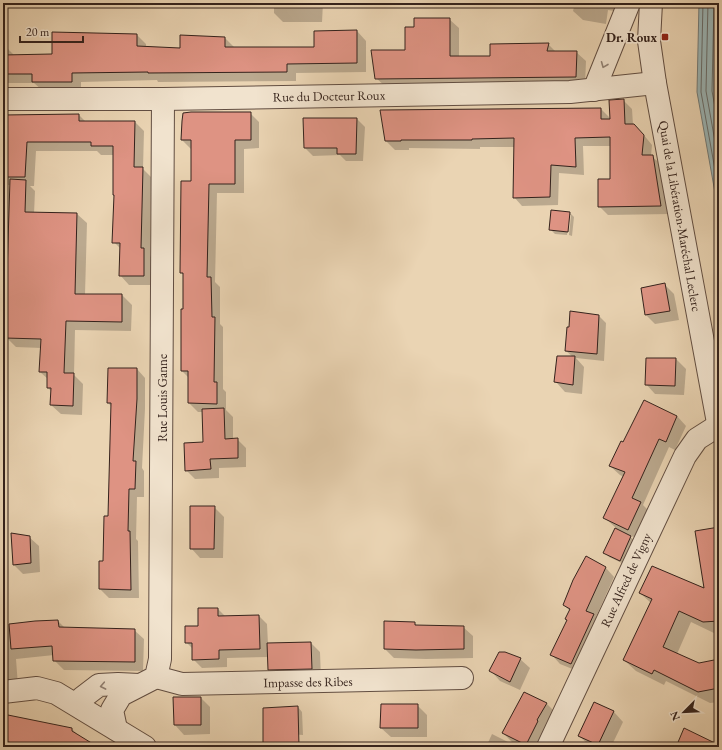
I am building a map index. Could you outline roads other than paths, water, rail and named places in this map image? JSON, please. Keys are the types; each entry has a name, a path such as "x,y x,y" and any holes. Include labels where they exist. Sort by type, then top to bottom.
{"street":[{"path":"594,90 629,3"},
{"name":"Quai de la Libération-Maréchal Leclerc","path":"651,3 649,41 655,83 719,426"},
{"name":"Rue du Docteur Roux","path":"3,99 163,99 562,92 655,83"},
{"name":"Rue Louis Ganne","path":"147,681 160,659 163,99"},
{"name":"Rue Alfred de Vigny","path":"548,747 685,456 697,439 719,426"},
{"name":"Impasse des Ribes","path":"83,709 82,698 99,685 147,681 182,684 462,678"},
{"path":"116,729 112,710 121,695 147,681"},
{"path":"3,692 37,688 56,693 145,747"}],"water":[{"path":"699,3 719,3 719,215 697,92"}],"place":[{"name":"Dr. Roux","path":"665,37"}]}
